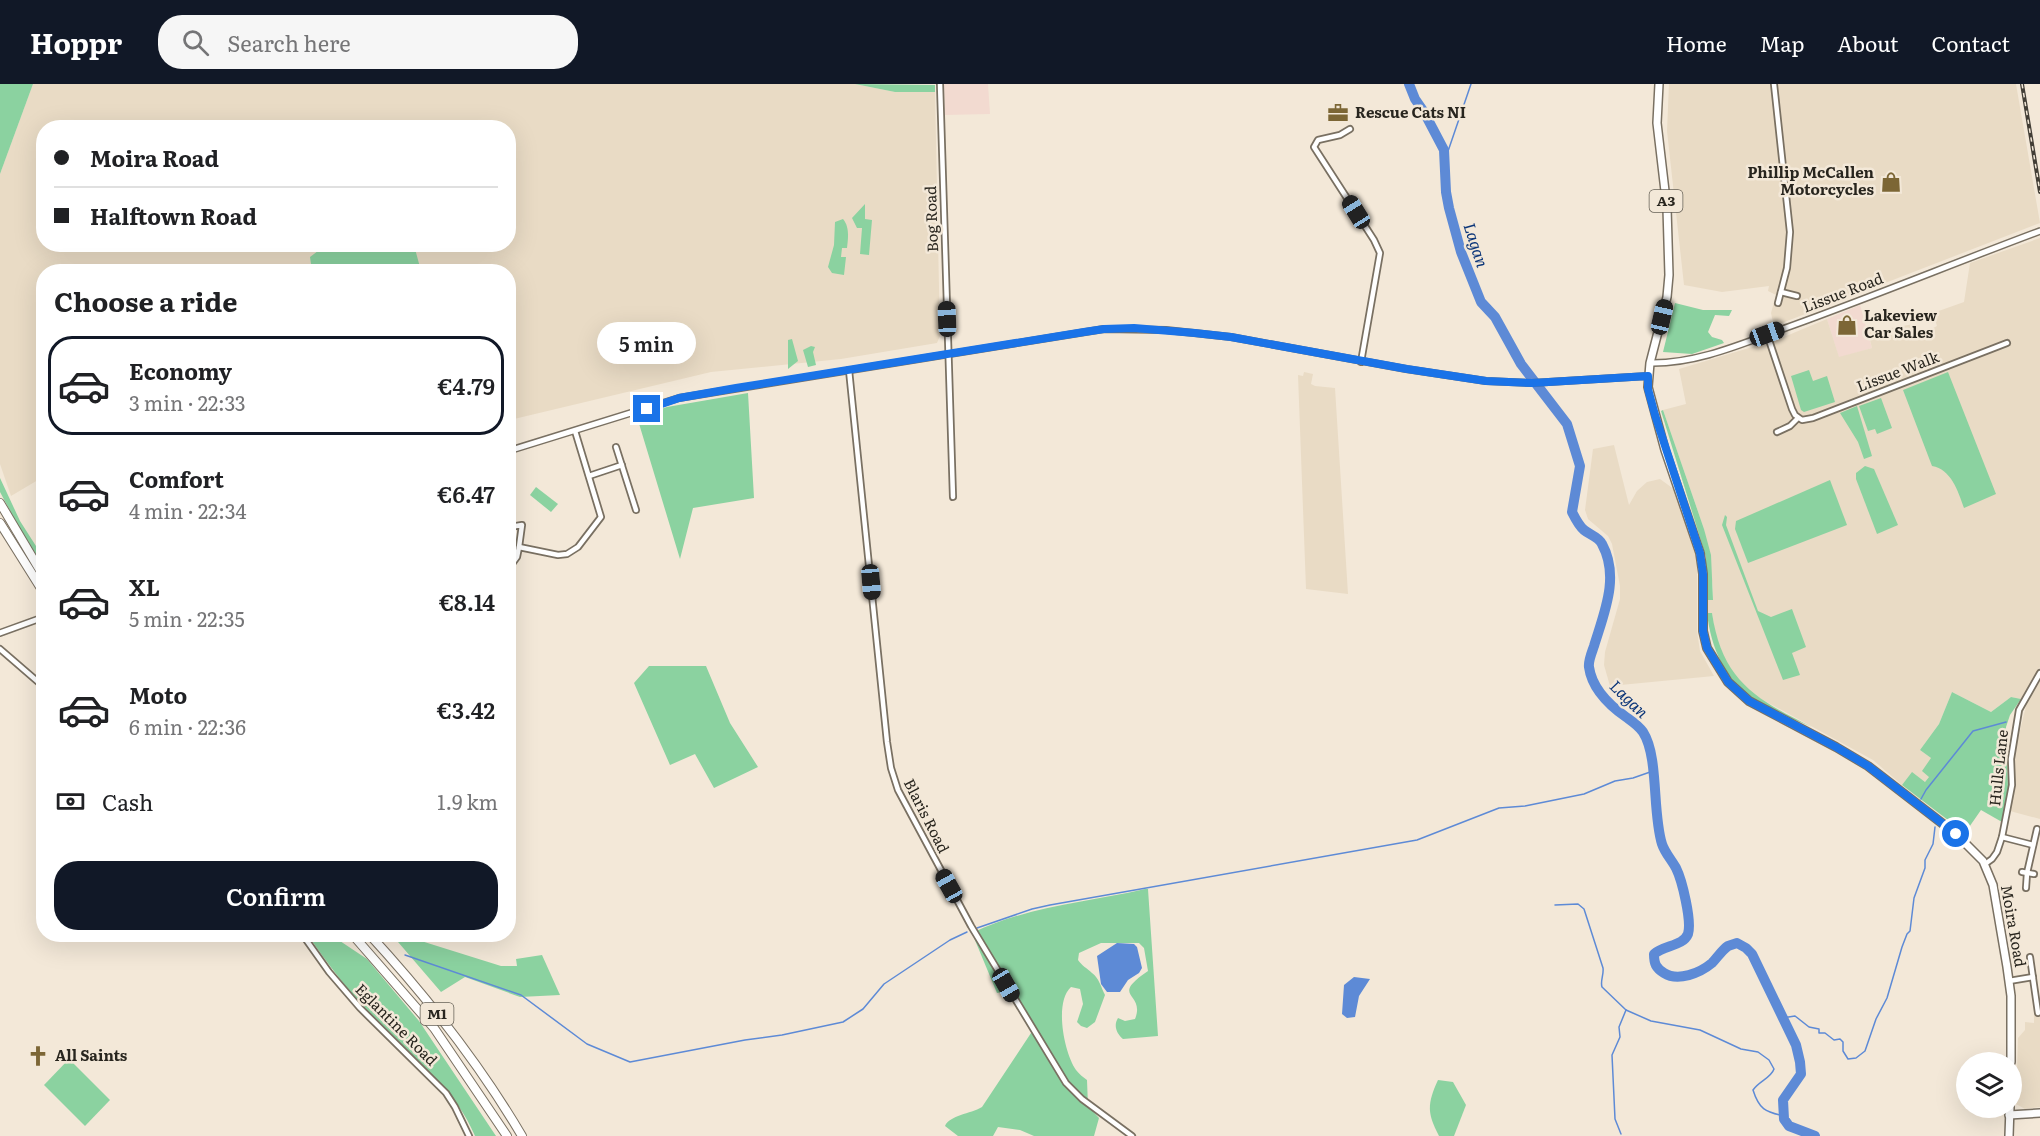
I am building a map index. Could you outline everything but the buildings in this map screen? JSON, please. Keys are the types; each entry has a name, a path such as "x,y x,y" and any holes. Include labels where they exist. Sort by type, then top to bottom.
{"highway":[{"path":"0,503 36,564"},
{"path":"0,523 36,580"},
{"name":"M1","path":"359,942 434,1028 507,1136"},
{"name":"M1","path":"376,942 441,1019 499,1099 522,1136"}],"main road":[{"name":"Moira Road","path":"1659,84 1657,123 1667,208 1669,275 1667,297 1650,363 1648,389 1700,553 1703,574 1703,631 1707,648 1720,670 1738,692 1759,707 1868,766 1956,834 1985,864 1993,885 2009,981 2011,1052"},
{"path":"2022,1112 2040,1113"},
{"path":"2009,1118 2009,1136"}],"street":[{"name":"Bog Road","path":"940,84 952,497"},
{"path":"1774,84 1790,232 1787,268 1778,303"},
{"path":"1350,129 1340,135 1318,140 1314,147 1380,253 1361,362"},
{"name":"Lissue Road","path":"1650,363 1699,357 1767,334 2040,231"},
{"path":"1781,292 1797,296"},
{"path":"516,449 679,398 1104,329 1134,328 1231,337 1361,362 1473,380 1518,383 1648,376"},
{"path":"1767,334 1792,409 1798,418"},
{"name":"Lissue Walk","path":"1777,432 1790,426 1798,418 1802,420 1813,418 2007,343"},
{"name":"Blaris Road","path":"849,370 887,741 891,768 898,790 971,926 1066,1083 1082,1099 1132,1136"},
{"path":"519,547 558,555 567,554 578,547 602,517 575,431"},
{"path":"616,447 636,510"},
{"path":"589,476 622,465"},
{"path":"516,526 522,525 516,558"},
{"path":"0,633 36,620"},
{"path":"0,649 36,680"},
{"name":"Hulls Lane","path":"1985,864 1997,852 2002,837 2012,785 2011,759 2019,710 2040,673"},
{"path":"2026,888 2024,872 2037,829"},
{"path":"2002,837 2033,845"},
{"path":"2024,872 2034,874"},
{"name":"Eglantine Road","path":"308,942 329,972 360,1008 446,1093 469,1136"},
{"path":"2030,957 2038,1013"},
{"path":"2009,981 2033,977"}],"shaded area":[{"path":"33,84 855,84 895,92 935,92 940,336 937,343 841,359 711,372 516,419 516,264 36,264 36,481 11,496 0,464 0,174"},
{"path":"944,84 988,84 990,114 945,115"},
{"path":"1669,84 2016,84 2040,223 1774,326 1771,313 1776,295 1768,291 1769,286 1722,292 1684,285 1667,131"},
{"path":"2040,238 2040,667 2021,699 2011,697 1991,712 1952,692 1939,724 1920,750 1931,758 1929,777 1925,782 1912,773 1902,785 1873,760 1754,695 1737,679 1724,657 1715,633 1712,613 1707,613 1706,600 1713,599 1713,587 1704,529 1663,410 1686,404 1679,369 1779,339 1827,319 1839,357 1872,348 1868,332 1914,324 1918,336 1937,326 1933,313 1964,302 1970,263"},
{"name":"Lakeview Car Sales","path":"1860,305 1872,348 1839,358 1827,319"},
{"path":"1304,372 1313,374 1311,384 1335,388 1348,594 1306,589 1298,375 1303,376"},
{"path":"1614,445 1629,505 1637,491 1647,482 1660,479 1675,490 1697,556 1697,631 1700,651 1714,676 1610,686 1604,665 1605,652 1620,599 1620,586 1612,544 1608,536 1588,519 1585,510 1593,449"},
{"path":"2040,678 2040,819 2010,811 2015,751 2028,698"},
{"path":"2034,1014 2040,1014 2040,1107 2025,1109 2022,1107 2022,1052 2018,1052 2018,1038 2025,1030 2025,1022 2034,1023"}],"green space":[{"path":"0,84 33,84 0,174"},
{"path":"855,84 935,85 935,92 895,92"},
{"path":"865,204 865,219 872,220 869,255 860,254 862,228 857,228 852,218"},
{"path":"843,219 848,233 847,248 842,248 841,257 846,257 844,275 832,273 828,267 834,245 835,222"},
{"path":"317,252 416,252 419,264 311,264 310,257"},
{"path":"1675,303 1703,310 1732,310 1729,316 1715,315 1708,332 1712,337 1724,343 1692,354 1663,352"},
{"path":"792,339 798,361 788,369 788,340"},
{"path":"811,346 815,347 813,352 816,365 808,367 803,350"},
{"path":"1809,370 1813,381 1827,376 1835,402 1804,412 1801,410 1791,376"},
{"path":"1948,372 1996,494 1964,508 1949,476 1939,468 1932,466 1903,390"},
{"path":"748,393 754,498 693,508 680,559 637,417 667,407"},
{"path":"1881,398 1892,428 1877,434 1875,429 1868,431 1859,406"},
{"path":"1857,406 1872,456 1864,459 1858,442 1840,413"},
{"path":"1663,410 1711,555 1713,600 1706,600 1706,557 1661,411"},
{"path":"1865,466 1874,469 1898,525 1877,534 1856,479 1856,473"},
{"path":"0,478 20,521 36,546 36,554 15,520 0,492"},
{"path":"1830,480 1847,525 1748,563 1735,529 1736,521"},
{"path":"536,487 558,504 551,512 530,495"},
{"path":"1725,515 1726,525 1758,611 1771,617 1792,609 1806,647 1792,653 1800,675 1783,680 1722,525"},
{"path":"1707,613 1712,613 1724,655 1744,685 1774,707 1812,727 1762,705 1736,684 1721,663 1716,651"},
{"path":"649,666 706,666 730,723 758,767 714,788 695,754 670,765 634,683"},
{"path":"1952,692 1991,712 2011,697 2021,699 2010,715 2006,727 2008,787 2002,822 1981,810 1965,833 1902,785 1912,772 1925,782 1929,777 1922,771 1931,758 1920,750 1939,724"},
{"path":"1148,889 1158,1036 1123,1039 1117,1032 1118,1018 1125,1021 1135,1019 1136,1004 1129,991 1136,980 1148,971 1144,948 1139,943 1101,943 1079,953 1078,960 1096,977 1105,995 1095,1022 1087,1028 1077,1022 1083,1004 1080,989 1071,987 1063,1004 1063,1028 1068,1052 1076,1070 1087,1080 1088,1106 1099,1118 1094,1136 1034,1136 1020,1130 998,1127 993,1136 958,1136 945,1126 951,1119 982,1107 1035,1027 1008,991 997,993 972,933 1036,911"},
{"path":"313,942 342,942 367,959 419,1021 496,1136 475,1136 448,1092 389,1035 336,974"},
{"path":"398,942 424,942 501,966 517,966 516,959 542,955 560,995 520,997 465,977 441,992"},
{"path":"69,1059 110,1100 85,1126 44,1085"},
{"path":"1438,1080 1453,1082 1466,1105 1454,1136 1439,1136 1432,1121 1430,1102"}],"water":[{"path":"1117,943 1134,944 1137,947 1142,968 1139,973 1128,980 1120,992 1107,992 1101,984 1097,956"},
{"path":"1354,977 1370,979 1359,996 1355,1017 1347,1018 1342,1014 1344,985"}],"waterway":[{"name":"Lagan","path":"1409,84 1444,150 1449,208 1461,252 1481,302 1495,317 1521,364 1567,424 1580,466 1572,512 1582,528 1601,542 1607,557 1610,569 1608,595 1589,667 1602,696 1639,727 1648,743 1659,831 1663,847 1676,868 1689,920 1686,938 1654,954 1655,963 1664,973 1676,977 1695,973 1707,967 1728,946 1737,943 1752,954 1796,1045 1800,1062 1801,1074 1783,1100 1784,1119 1789,1126 1815,1136"},
{"path":"1445,160 1471,84"},
{"path":"1921,799 1973,731 2006,722"},
{"path":"977,928 1050,905 1417,840 1499,808 1525,806 1584,794 1615,781 1653,771"},
{"path":"1782,1018 1795,1016 1809,1027 1819,1029 1819,1033 1825,1033 1834,1040 1840,1039 1848,1059 1856,1058 1865,1051 1876,1019 1887,998 1902,947 1910,931 1914,898 1925,868 1925,860 1933,844 1935,827"},
{"path":"1555,905 1578,904 1584,909 1603,968 1602,987 1626,1010 1651,1021 1700,1030 1741,1049 1758,1052 1769,1060 1774,1069 1753,1090 1760,1106 1772,1113 1784,1116"},
{"path":"405,955 521,995 587,1044 630,1062 843,1022 863,1009 884,984 950,940 967,932"},
{"path":"1621,1134 1615,1119 1612,1055 1620,1037 1619,1027 1626,1010"}],"railway":[{"path":"2022,84 2040,192"}],"place":[{"name":"Rescue Cats NI","path":"1338,113"},
{"name":"Phillip McCallen Motorcycles","path":"1891,182"},
{"name":"Lakeview Car Sales","path":"1847,325"},
{"name":"All Saints","path":"38,1056"}],"route":[{"path":"647,409 679,398 736,388 1119,328 1231,337 1326,356 1473,380 1532,383 1648,376 1648,389 1655,415 1700,553 1703,574 1703,631 1707,648 1728,682 1749,701 1868,766 1956,834"}]}
